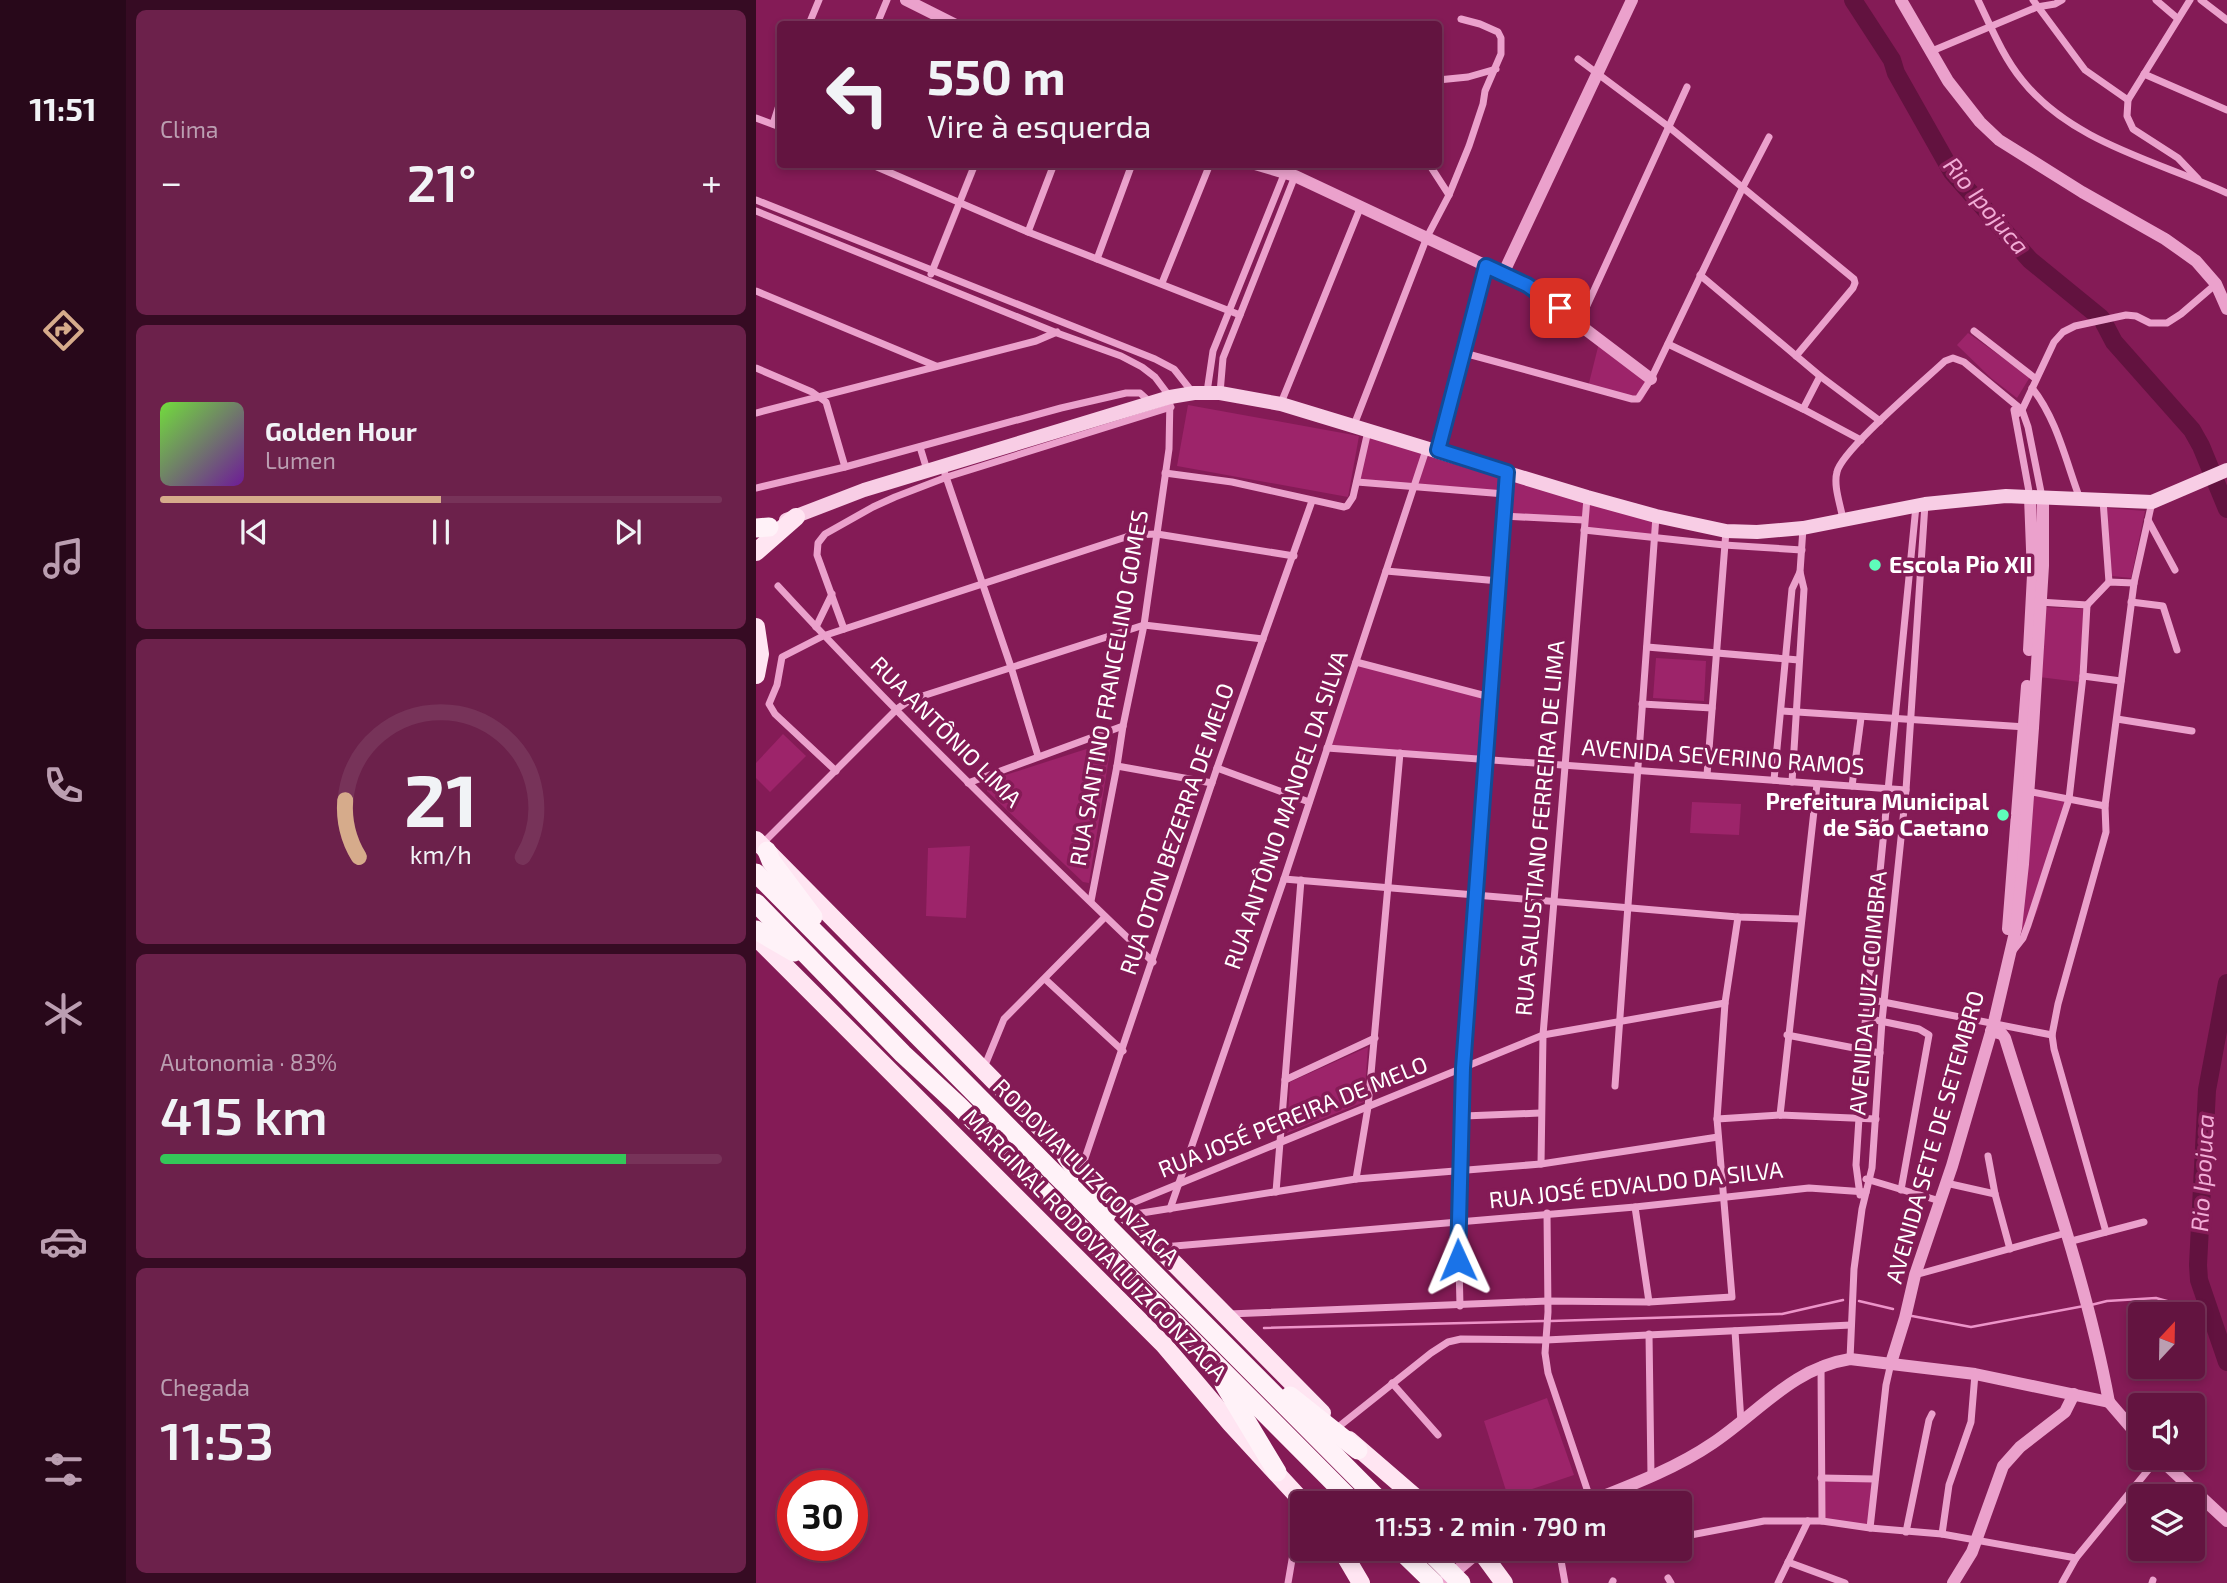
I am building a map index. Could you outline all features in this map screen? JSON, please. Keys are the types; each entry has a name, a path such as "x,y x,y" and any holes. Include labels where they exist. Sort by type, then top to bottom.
{"highway":[{"path":"761,846 809,912 860,969 876,993"},
{"name":"RODOVIA LUIZ GONZAGA","path":"756,873 1202,1323 1344,1491"},
{"name":"RODOVIA LUIZ GONZAGA","path":"756,903 903,1054 1174,1321 1368,1491"},
{"path":"756,930 796,953 876,1034 903,1054"},
{"path":"1066,1156 1135,1256"},
{"path":"1174,1321 1181,1335 1223,1382 1277,1472"},
{"path":"1202,1323 1231,1343 1268,1379 1359,1450"},
{"path":"1411,1561 1434,1583"},
{"path":"1439,1561 1461,1583"}],"main road":[{"path":"760,529 864,490 927,471 945,472 1150,402 1171,402 1207,393 1281,404 1725,538 1983,497 2152,502 2227,470"},
{"path":"756,552 796,517"},
{"path":"756,627 760,654 756,675"},
{"name":"MARGINAL RODOVIA LUIZ GONZAGA","path":"761,846 1359,1450 1408,1491"},
{"name":"MARGINAL RODOVIA LUIZ GONZAGA","path":"756,937 846,1024 1164,1345 1294,1491"},
{"path":"1348,1561 1361,1583"},
{"path":"1488,1561 1504,1583"}],"street":[{"path":"811,21 819,0"},
{"path":"878,21 887,0"},
{"path":"906,0 947,21"},
{"path":"1503,274 1632,0"},
{"path":"1901,0 1948,80 1963,101 1999,140 2082,192 2165,239 2196,261 2216,284 2227,309"},
{"path":"1978,0 2021,79 2044,104 2114,146 2227,193"},
{"path":"1932,51 1992,27 2035,3 2055,4 2062,0"},
{"path":"2156,0 2178,18"},
{"path":"2190,0 2128,100 2127,116 2133,128 2178,158 2200,180"},
{"path":"2201,0 2227,20"},
{"path":"2035,3 2085,70 2128,100"},
{"path":"1165,472 1232,482 1338,507 1348,506 1351,502 1357,482 1361,427 1427,237 1449,195 1476,128 1485,91 1502,54 1501,38 1497,32 1461,19"},
{"path":"1578,60 1669,127 1854,279 1853,288 1796,356"},
{"path":"1442,80 1468,77 1496,69"},
{"path":"2144,74 2227,110"},
{"path":"1579,323 1687,87"},
{"path":"756,118 777,125"},
{"path":"1464,353 1638,399 1651,379 1769,137"},
{"path":"879,168 1028,232 1240,315"},
{"path":"892,174 894,168"},
{"path":"928,281 973,168"},
{"path":"1028,232 1052,168"},
{"path":"1097,259 1131,168"},
{"path":"1162,283 1208,168"},
{"path":"1269,168 1290,174 1361,206 1540,294 1651,379"},
{"path":"1432,168 1449,195"},
{"path":"1207,393 1210,363 1229,310 1290,174"},
{"path":"1207,393 1240,315 1290,174"},
{"path":"756,200 1155,359 1207,393"},
{"path":"1281,404 1361,206"},
{"path":"756,211 1057,333 1121,356 1155,377 1171,402 945,472 873,507 820,539 817,555 844,629"},
{"path":"1432,448 1464,353 1486,266"},
{"path":"1700,275 1820,376 1880,421"},
{"path":"2036,497 2019,413 2054,342 2063,332 2075,326 2126,315 2136,316 2150,323 2167,323 2216,284"},
{"path":"756,291 937,366"},
{"path":"756,413 1036,341 1057,333 1064,324"},
{"path":"1974,331 2036,379"},
{"path":"1668,344 1861,440"},
{"path":"1843,520 1836,474 1841,462 1880,421 1945,361 1953,358 1964,362 2012,403 2028,427 2036,497"},
{"path":"756,368 821,397 830,412 845,467"},
{"path":"1803,409 1820,376"},
{"path":"2032,388 2055,429 2080,500"},
{"path":"756,488 1126,393 1140,393 1150,402"},
{"name":"RUA SANTINO FRANCELINO GOMES","path":"1091,901 1144,625 1169,449 1171,402"},
{"path":"920,447 927,471"},
{"name":"RUA ANTÔNIO MANOEL DA SILVA","path":"1170,1209 1284,879 1414,487 1432,448"},
{"path":"945,472 1038,756"},
{"path":"1460,1306 1458,1222 1464,1116 1463,1068 1507,472"},
{"path":"1357,482 1505,494"},
{"name":"RUA SALUSTIANO FERREIRA DE LIMA","path":"1541,1164 1543,1035 1587,497"},
{"name":"AVENIDA SETE DE SETEMBRO","path":"1891,1363 1915,1275 1993,1026 2005,968 2015,896 2029,728 2037,603 2036,497"},
{"path":"2007,953 2023,938 2069,799 2083,676 2087,605 2109,582 2103,500"},
{"name":"RUA OTON BEZERRA DE MELO","path":"1081,1171 1217,768 1312,502"},
{"path":"2106,1232 2052,1035 2058,1004 2106,832 2105,806 2131,602 2152,502"},
{"name":"AVENIDA LUIZ COIMBRA","path":"1863,1192 1856,1165 1866,1018 1907,592 1920,505"},
{"name":"AVENIDA LUIZ COIMBRA","path":"1863,1192 1872,1168 1882,1021 1906,790 1920,592 1920,505"},
{"path":"1503,516 1584,520"},
{"path":"1615,1086 1656,516"},
{"path":"2148,520 2175,570"},
{"path":"1792,782 1804,589 1800,572 1803,527"},
{"path":"1584,530 1725,538 1802,550"},
{"path":"836,771 775,714 769,704 778,685 781,659 824,636 1132,535 1157,534 1294,556"},
{"path":"1707,775 1725,538"},
{"path":"1386,571 1499,581"},
{"path":"1774,780 1792,589 1800,572"},
{"path":"2109,582 2134,583"},
{"name":"RUA ANTÔNIO LIMA","path":"778,586 968,783 1153,962"},
{"path":"1907,592 1920,592"},
{"path":"816,627 832,594"},
{"path":"2131,602 2162,606 2177,650"},
{"path":"2037,603 2087,605"},
{"path":"761,846 910,699 1144,625 1262,639"},
{"path":"1647,647 1799,660"},
{"path":"1356,662 1490,697"},
{"path":"2083,676 2121,681"},
{"path":"1642,704 1712,708"},
{"path":"1782,712 2029,728"},
{"path":"1852,786 1861,718"},
{"path":"2117,719 2192,731"},
{"path":"968,783 1123,726"},
{"name":"AVENIDA SEVERINO RAMOS","path":"1327,748 1906,790"},
{"path":"1356,1179 1368,1107 1400,753"},
{"path":"1117,766 1212,783"},
{"path":"1217,768 1309,802"},
{"path":"1780,1115 1817,784"},
{"path":"2024,791 2105,806"},
{"path":"1284,879 1738,917 1801,919"},
{"path":"1276,1192 1301,880"},
{"path":"2015,896 2037,902"},
{"path":"983,1070 1004,1018 1105,917"},
{"path":"1224,1314 1547,1301 1649,1302 1732,1297 1717,1119 1725,1003 1738,917"},
{"path":"1045,979 1123,1051"},
{"path":"1868,999 1993,1026 2052,1035"},
{"name":"RUA JOSÉ PEREIRA DE MELO","path":"1123,1212 1179,1184 1543,1035 1725,1003"},
{"path":"1866,1018 1926,1031 1930,1040 1901,1189"},
{"path":"1993,1026 2004,1038 2067,1238 2082,1287 2109,1402 2128,1424"},
{"path":"1787,1035 1880,1053"},
{"path":"1285,1080 1375,1038"},
{"path":"1464,1116 1540,1113"},
{"path":"1717,1119 1780,1115 1876,1119"},
{"path":"1123,1212 1170,1209 1356,1179 1541,1164 1718,1138"},
{"path":"1988,1156 2010,1250"},
{"path":"1858,1178 1940,1201"},
{"path":"1946,1183 1995,1194"},
{"name":"RUA JOSÉ EDVALDO DA SILVA","path":"1158,1247 1635,1207 1809,1188 1863,1192"},
{"path":"1850,1359 1854,1269 1863,1192"},
{"path":"1635,1207 1649,1302"},
{"path":"1547,1213 1548,1312 1545,1353 1548,1373 1585,1491"},
{"path":"1915,1275 2010,1250 2144,1222"},
{"path":"1337,1428 1431,1353 1455,1340 1546,1340 1851,1325"},
{"path":"1735,1331 1741,1422"},
{"path":"1649,1334 1651,1476"},
{"path":"1615,1491 1651,1476 1712,1444 1799,1377 1821,1365 1850,1359 1975,1374 2109,1402"},
{"path":"1870,1528 1886,1385 1891,1363"},
{"path":"1821,1365 1822,1521"},
{"path":"1942,1534 1948,1485 1971,1422 1975,1374"},
{"path":"1392,1383 1438,1435"},
{"path":"1953,1583 1977,1540 2003,1466 2020,1447 2064,1412 2074,1394"},
{"path":"1906,1532 1932,1415"},
{"path":"2063,1583 2076,1558 2149,1470"},
{"path":"2172,1470 2227,1521"},
{"path":"1821,1478 1875,1479"},
{"path":"1692,1535 1764,1521 1822,1521 1942,1534 2076,1558"},
{"path":"1778,1583 1808,1521"},
{"path":"1288,1583 1292,1561"},
{"path":"1441,1583 1466,1561"},
{"path":"1561,1561 1565,1583"},
{"path":"1788,1562 1844,1583"}],"shaded area":[{"path":"1968,333 2030,377 2017,398 1991,378 1957,345"},
{"path":"1599,343 1650,385 1643,400 1588,387"},
{"path":"1188,405 1359,436 1348,497 1177,466"},
{"path":"1368,429 1658,513 1656,538 1585,532 1586,522 1504,513 1505,496 1357,482"},
{"path":"2107,508 2145,511 2131,578 2112,576"},
{"path":"2042,607 2084,609 2079,682 2039,677"},
{"path":"1656,658 1706,661 1704,701 1653,698"},
{"path":"1356,662 1490,697 1485,759 1327,748"},
{"path":"783,734 806,756 770,792 756,778 756,763"},
{"path":"1105,743 1111,745 1089,883 1083,882 987,791 990,780"},
{"path":"2032,793 2071,799 2038,909 2028,931 2014,928"},
{"path":"1692,802 1741,804 1739,835 1690,833"},
{"path":"970,846 966,918 926,916 928,848"},
{"path":"1368,1047 1364,1102 1287,1133 1290,1082"},
{"path":"1547,1398 1574,1475 1526,1491 1506,1491 1484,1421"},
{"path":"1824,1482 1873,1482 1868,1526 1824,1520"}],"waterway":[{"name":"Rio Ipojuca","path":"1853,0 1892,60 1896,73 1952,172 2030,260 2101,318"},
{"name":"Rio Ipojuca","path":"2104,323 2114,342 2192,430 2227,509"},
{"name":"Rio Ipojuca","path":"2227,983 2207,1090 2198,1265 2199,1280 2227,1362"},
{"path":"2091,1305 2107,1301 2156,1298 2210,1313"},
{"path":"1551,1321 1782,1314 1843,1300"},
{"path":"1859,1301 1893,1309"},
{"path":"1912,1316 1971,1327 2084,1306"},
{"path":"1264,1328 1544,1321"}],"place":[{"name":"Escola Pio XII","path":"1875,565"},
{"name":"Prefeitura Municipal de São Caetano","path":"2003,815"}],"route":[{"path":"1458,1260 1464,1116 1463,1068 1507,472 1438,450 1486,266 1527,285 1560,308"}]}
